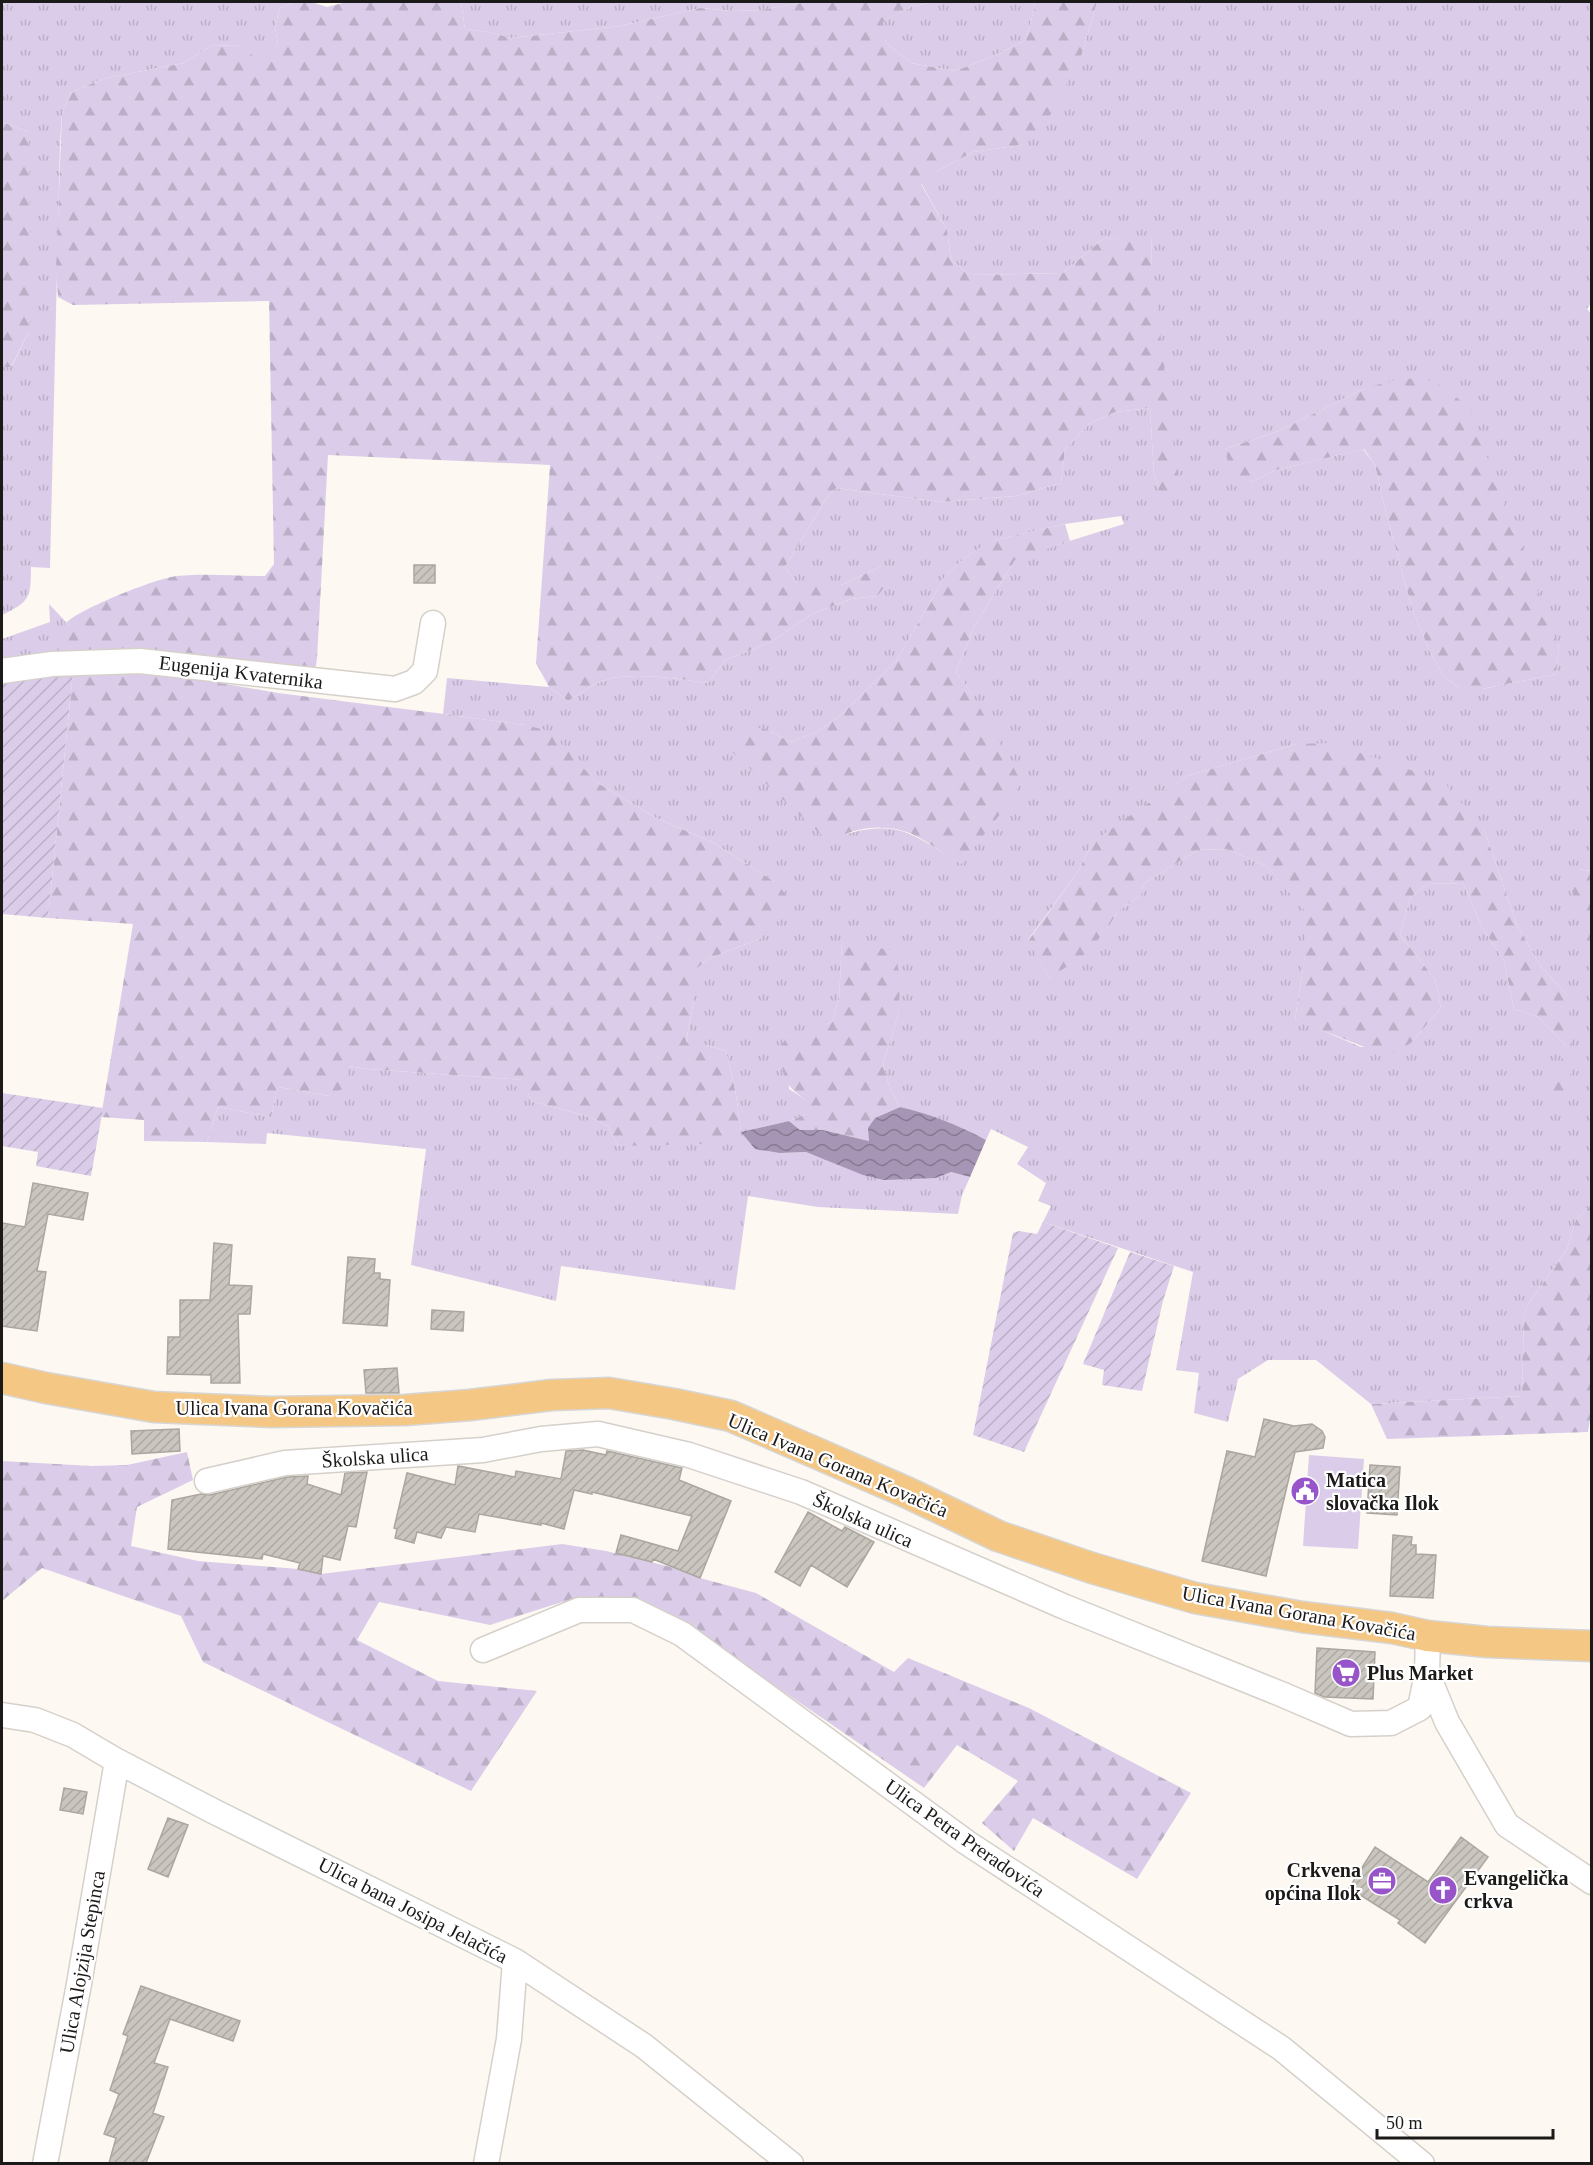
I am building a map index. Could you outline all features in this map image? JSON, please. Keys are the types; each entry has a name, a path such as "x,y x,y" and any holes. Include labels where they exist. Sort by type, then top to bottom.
{"main road":[{"name":"Ulica Ivana Gorana Kovačića","path":"2,1378 154,1407 271,1412 405,1410 552,1395 598,1394 675,1404 731,1416 998,1536 1092,1568 1195,1598 1302,1617 1392,1628 1428,1636 1510,1643 1592,1646"}],"street":[{"name":"Eugenija Kvaternika","path":"2,671 52,664 140,661 395,689 414,682 425,671 434,623"},
{"name":"Školska ulica","path":"207,1481 285,1463 483,1450 541,1439 598,1434 689,1455 801,1492 1065,1608 1350,1724 1391,1723 1420,1708 1427,1673 1428,1636"},
{"name":"Ulica Petra Preradovića","path":"483,1650 579,1610 633,1610 682,1634 966,1842 1281,2048 1422,2163"},
{"path":"1427,1673 1447,1722 1507,1825 1592,1882"},
{"name":"Ulica bana Josipa Jelačića","path":"2,1715 35,1720 73,1735 117,1761 515,1961 644,2046 791,2163"},
{"name":"Ulica Alojzija Stepinca","path":"45,2163 79,1984 117,1761"},
{"path":"486,2163 510,2039 515,1961"}],"green space":[{"path":"2,2 294,2 280,8 275,27 278,44 263,63 238,46 212,45 184,63 102,79 70,93 62,113 60,144 50,568 31,567 27,597 18,606 2,615 2,367 12,366 29,331 29,132 2,122"},
{"path":"294,2 311,2 327,7 347,2 461,2 465,29 511,38 620,26 700,8 734,11 761,10 807,2 933,2 911,7 883,22 886,43 911,63 955,71 1026,40 1035,6 1033,2 1097,2 1081,57 1041,132 1021,145 973,152 939,170 921,184 947,230 951,260 970,275 1063,273 1103,239 1151,236 1152,267 1179,489 1159,492 1154,474 1150,408 1115,412 1089,424 1065,449 1061,483 1016,496 940,502 836,488 826,499 785,567 798,585 841,585 882,566 893,577 877,596 851,599 812,614 769,643 725,660 708,683 658,677 620,677 598,683 568,701 549,687 536,663 550,465 328,455 317,659 314,676 56,656 61,633 67,622 120,594 177,576 265,576 274,564 269,301 73,305 58,297 56,270 62,113 70,93 102,79 184,63 212,45 238,46 263,62 278,44 275,27 280,8"},
{"path":"461,2 807,2 761,10 734,11 700,8 620,26 511,38 465,29"},
{"path":"933,2 1033,2 1035,6 1026,40 955,71 911,63 886,43 882,22 911,7"},
{"path":"1097,2 1591,2 1592,301 1587,309 1592,315 1592,871 1578,869 1591,966 1591,1205 1576,1220 1567,1249 1529,1303 1524,1314 1522,1396 1371,1404 1316,1360 1268,1360 1238,1379 1228,1422 1194,1413 1199,1373 1176,1370 1193,1272 1043,1222 1051,1206 1038,1201 1046,1183 1017,1164 1028,1147 991,1129 986,1140 944,1120 900,1107 889,1086 883,1064 899,1012 842,941 839,999 832,1022 806,1033 787,1037 789,1089 806,1100 806,1114 789,1121 742,1132 780,1153 806,1152 821,1157 936,1178 951,1172 970,1177 962,1195 958,1214 818,1207 748,1196 735,1290 561,1266 556,1301 411,1265 426,1149 267,1133 266,1144 207,1142 218,1107 271,1117 278,1087 329,1096 348,1066 524,1080 531,1101 587,1116 608,1126 618,1146 741,1132 736,1094 726,1051 686,1043 694,1000 694,971 708,959 761,938 775,882 712,842 656,818 596,782 577,764 525,725 443,714 447,678 549,687 568,701 598,683 620,677 658,677 708,683 725,660 769,643 812,614 851,599 877,596 882,566 841,585 798,585 785,567 826,499 836,488 940,502 1016,496 1061,483 1065,449 1089,424 1115,412 1150,408 1154,474 1159,491 1151,237 1103,239 1063,273 970,275 951,260 947,230 921,183 939,170 973,152 1021,145 1081,57","holes":["1365,388 1559,646 1556,674 1482,689 1460,689 1443,675 1429,650 1412,608 1375,465 1363,449 1276,470 1251,482 1225,449 1279,431","1121,516 1124,524 1015,560 974,627 956,672 972,694 961,864 916,837 890,829 858,831 838,837 768,730 790,742 817,732 842,714 897,660 945,576 966,557 991,541 1065,524","1296,744 1484,829 1517,925 1541,967 1568,996 1569,1086 1567,1046 1538,1017 1514,1009 1504,961 1482,927 1463,883 1427,884 1410,898 1400,935 1435,979 1441,1008 1411,1043 1361,1047 1295,1019 1305,956 1305,910 1268,867 1227,849 1198,850 1143,884 1141,895 1118,911 1109,926 1050,978 1028,940 1079,870 1090,847 1187,776"]},
{"path":"2,122 29,132 31,310 29,331 11,367 2,367"},
{"path":"1403,378 1434,381 1468,406 1559,647 1556,674 1482,689 1460,689 1443,675 1429,650 1412,608 1375,465 1364,449 1276,470 1251,482 1233,478 1225,449 1279,431 1365,388"},
{"path":"1065,524 1070,541 1015,560 974,627 956,672 972,694 1021,781 1008,804 961,864 918,837 891,828 859,830 830,843 733,753 731,742 747,725 768,730 790,742 817,732 842,714 897,660 945,576 966,557 990,541"},
{"path":"49,604 66,622 60,636 56,656 2,666 2,639 50,622"},
{"path":"73,672 162,673 278,693 525,725 545,730 560,742 596,782 656,818 712,842 775,882 787,896 780,918 761,938 708,959 694,971 694,1000 686,1042 726,1051 736,1094 741,1132 701,1144 618,1146 608,1126 587,1116 531,1101 523,1080 349,1066 344,1088 329,1096 278,1087 271,1117 218,1107 207,1142 144,1141 144,1120 101,1117 133,924 48,918"},
{"path":"73,672 48,918 2,914 2,681"},
{"path":"1331,743 1443,781 1484,829 1517,925 1541,967 1568,996 1573,1060 1569,1086 1562,1105 1545,1099 1567,1046 1538,1017 1514,1009 1504,961 1482,927 1463,883 1427,884 1410,898 1400,935 1435,979 1441,1008 1411,1043 1389,1055 1295,1019 1305,956 1304,910 1268,867 1227,849 1198,850 1143,884 1141,895 1118,911 1088,952 1050,978 1028,941 1079,870 1090,847 1104,834 1187,776 1296,744"},
{"path":"1578,869 1591,871 1591,966 1585,931 1571,887"},
{"path":"842,941 895,951 900,978 899,1012 883,1064 889,1086 900,1107 875,1118 869,1141 823,1130 800,1130 789,1121 806,1114 806,1100 787,1083 783,1072 780,1047 787,1037 832,1022 839,999"},
{"path":"2,1093 103,1108 91,1176 36,1166 38,1152 2,1146"},
{"path":"1591,1205 1592,1419 1590,1419 1588,1432 1387,1439 1371,1404 1522,1396 1524,1314 1529,1303 1567,1249 1576,1220"},
{"path":"1043,1222 1118,1248 1024,1452 973,1435 1013,1233 1019,1231 1037,1234"},
{"path":"1130,1252 1174,1266 1163,1301 1142,1391 1102,1385 1104,1370 1083,1364"},
{"path":"187,1452 193,1480 137,1507 131,1546 198,1561 298,1569 321,1574 562,1544 606,1551 671,1567 700,1578 756,1593 894,1672 908,1658 1029,1708 1191,1793 1137,1879 1033,1818 1014,1851 982,1823 1018,1781 957,1745 924,1788 681,1621 617,1598 562,1602 490,1625 379,1602 357,1640 438,1681 537,1691 471,1791 203,1662 181,1616 42,1568 2,1601 2,1461 92,1466 127,1465"},
{"path":"1309,1455 1364,1459 1358,1549 1303,1546"}],"water":[{"path":"900,1107 944,1120 986,1140 970,1177 951,1172 936,1178 884,1180 863,1175 806,1152 780,1153 755,1149 741,1132 789,1121 800,1130 823,1130 869,1141 868,1128 875,1118"}],"building":[{"path":"414,565 435,565 435,583 414,583"},
{"path":"33,1183 88,1193 83,1220 48,1214 37,1271 46,1272 37,1331 2,1326 2,1223 25,1227"},
{"path":"214,1243 232,1245 229,1285 252,1286 250,1314 238,1314 240,1383 211,1383 211,1375 167,1374 168,1337 180,1337 180,1300 210,1300"},
{"path":"348,1257 375,1259 374,1273 380,1273 380,1279 390,1280 387,1326 343,1323"},
{"path":"432,1310 464,1312 463,1331 431,1329"},
{"path":"397,1368 399,1393 366,1393 364,1370"},
{"path":"1264,1419 1294,1426 1312,1424 1322,1431 1325,1437 1323,1448 1295,1452 1266,1576 1202,1561 1227,1451 1255,1457"},
{"path":"179,1429 180,1451 132,1454 131,1431"},
{"path":"583,1450 606,1455 607,1451 682,1468 679,1480 731,1501 700,1578 653,1559 652,1562 616,1553 621,1535 678,1551 692,1516 592,1492 592,1494 574,1490 564,1529 541,1523 541,1525 479,1514 475,1532 446,1527 441,1538 417,1532 414,1543 395,1538 397,1529 394,1528 407,1473 455,1485 458,1466 515,1477 516,1471 561,1479 566,1451"},
{"path":"1370,1465 1400,1467 1397,1515 1367,1513"},
{"path":"367,1472 356,1527 348,1526 340,1560 323,1556 321,1574 298,1569 300,1563 263,1554 262,1559 168,1549 172,1500 201,1494 210,1495 287,1477 308,1476 307,1484 341,1495 345,1473"},
{"path":"808,1512 842,1531 845,1527 874,1542 847,1587 811,1565 800,1586 775,1572"},
{"path":"1393,1535 1412,1537 1411,1545 1416,1545 1416,1554 1436,1555 1433,1598 1390,1596"},
{"path":"1317,1648 1375,1652 1373,1699 1324,1697 1315,1693"},
{"path":"64,1788 87,1792 83,1814 60,1810"},
{"path":"168,1818 188,1825 168,1877 148,1869"},
{"path":"1461,1837 1488,1857 1425,1943 1398,1923 1400,1920 1349,1888 1375,1847 1428,1882"},
{"path":"141,1986 240,2021 233,2041 170,2019 154,2063 168,2067 153,2113 164,2117 146,2163 109,2163 116,2138 104,2134 119,2094 110,2090 128,2036 123,2034"}],"place":[{"name":"Matica slovačka Ilok","path":"1305,1491"},
{"name":"Plus Market","path":"1346,1673"},
{"name":"Crkvena općina Ilok","path":"1382,1881"},
{"name":"Evangelička crkva","path":"1443,1890"}]}
